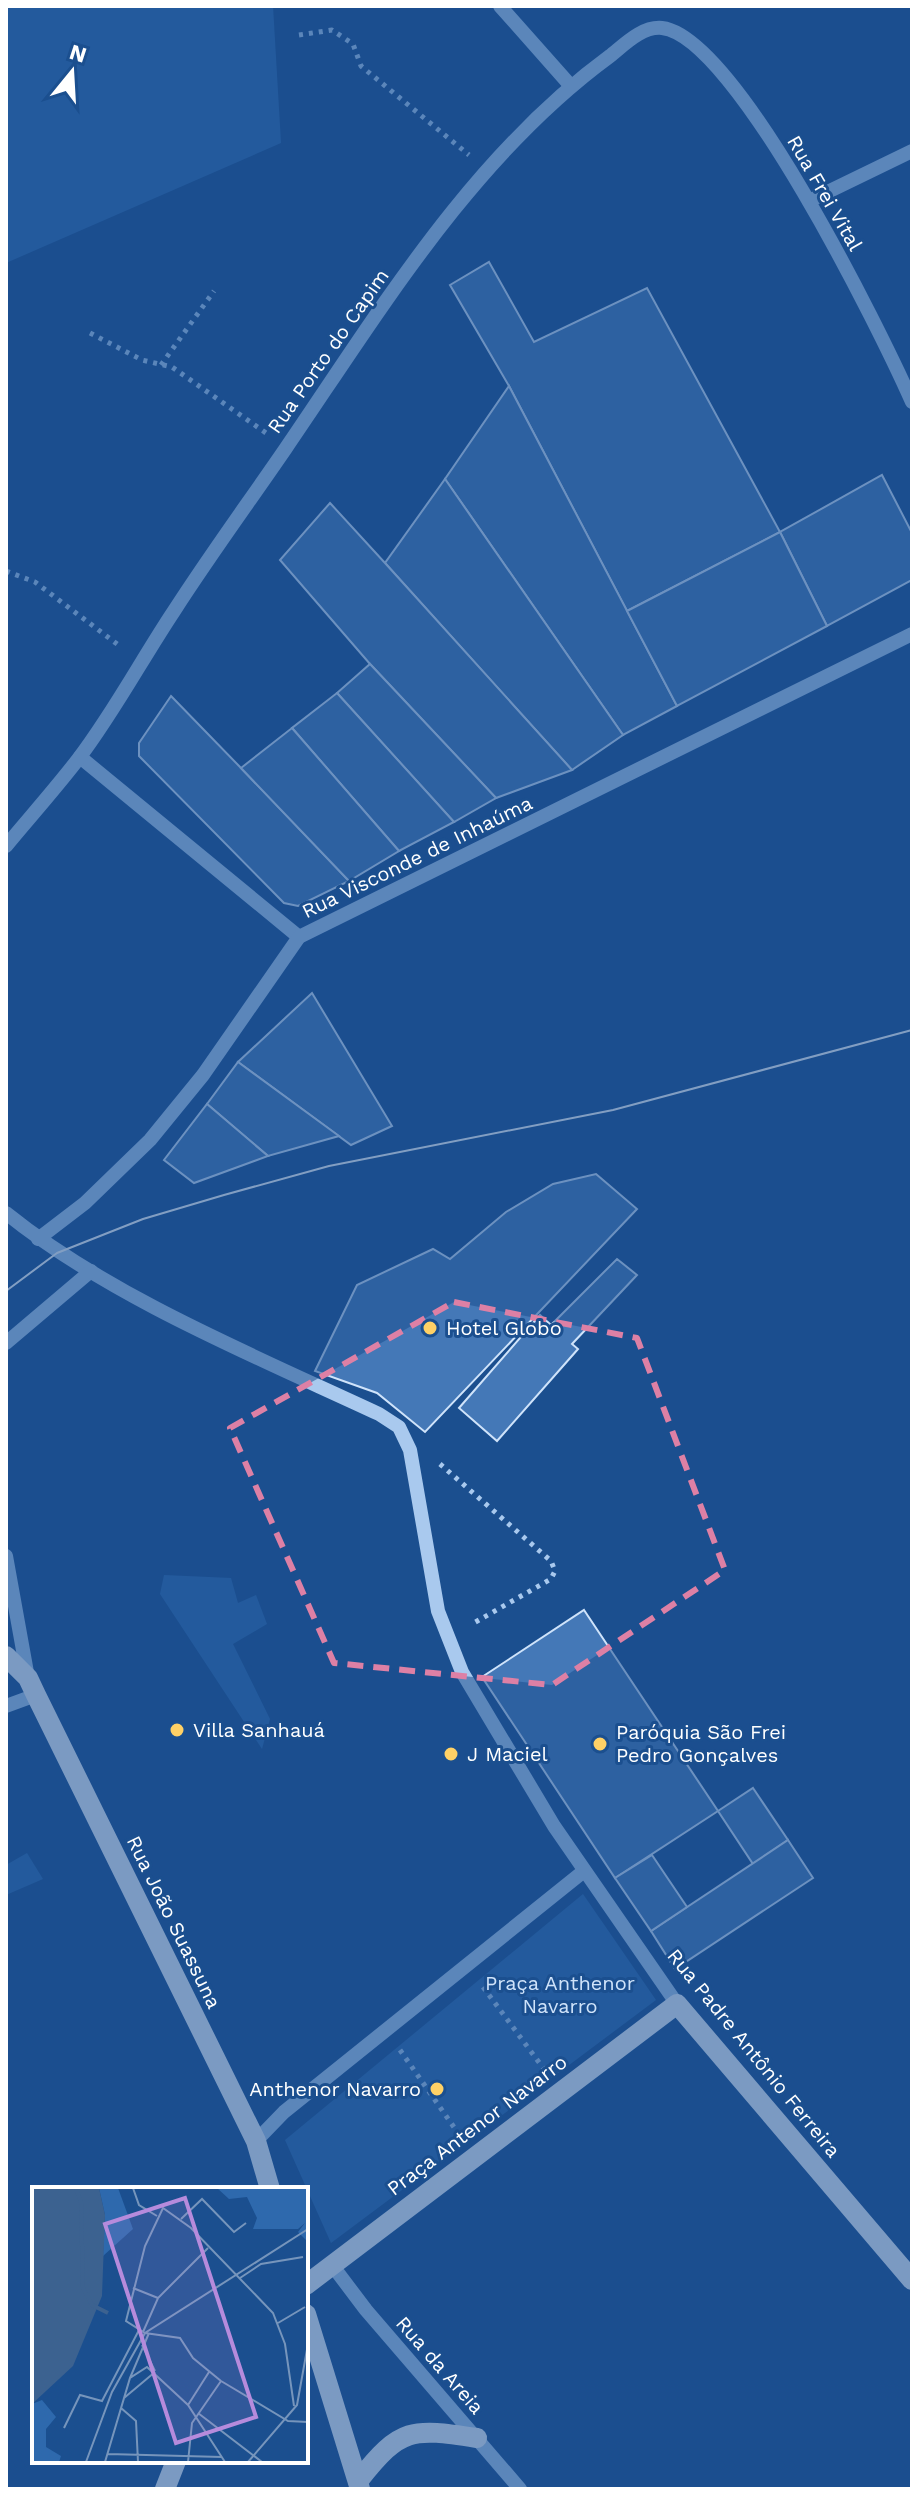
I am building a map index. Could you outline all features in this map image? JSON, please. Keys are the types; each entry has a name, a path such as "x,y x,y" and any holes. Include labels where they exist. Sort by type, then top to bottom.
{"main road":[{"name":"Rua João Suassuna","path":"6,1656 32,1687 256,2141 269,2187"},
{"name":"Praça Antenor Navarro","path":"308,2283 677,2004"},
{"name":"Rua Padre Antônio Ferreira","path":"677,2004 912,2280"},
{"path":"308,2320 360,2485"},
{"path":"360,2485 382,2451 410,2434 428,2431 477,2438"},
{"path":"165,2489 175,2463"}],"street":[{"path":"500,6 570,85"},
{"name":"Rua Porto do Capim","path":"6,846 80,757 220,539 286,448 346,355 435,235 488,170 570,85 643,32 658,27 669,30"},
{"name":"Rua Frei Vital","path":"669,30 695,46 754,112 809,201 880,330 912,402"},
{"path":"809,201 912,151"},
{"name":"Rua Visconde de Inhaúma","path":"38,1239 85,1203 150,1140 203,1075 299,937 912,634"},
{"path":"80,757 299,937"},
{"path":"6,1213 38,1239 91,1271 245,1352 379,1414 399,1427"},
{"path":"6,1343 91,1271"},
{"name":"Rua Padre Antônio Ferreira","path":"399,1427 410,1450 438,1611 447,1639 494,1727 584,1871 677,2004"},
{"name":"Rua João Suassuna","path":"6,1556 32,1687"},
{"path":"6,1706 32,1687"},
{"path":"256,2141 284,2112 584,1871"},
{"name":"Rua da Areia","path":"332,2265 366,2310 520,2489"}],"path":[{"path":"299,35 332,30 353,44 361,66 488,170"},
{"path":"161,365 214,291"},
{"path":"90,333 142,360 172,367 286,448"},
{"path":"6,571 35,582 140,663"},
{"path":"399,1427 551,1561 555,1571 551,1579 447,1639"},
{"path":"466,1964 561,2092"},
{"path":"386,2029 475,2157"}],"highlighted area":[{"path":"454,1302 637,1338 725,1570 552,1685 334,1663 230,1428"}],"green space":[{"path":"6,6 273,6 281,143 6,263"},
{"path":"164,1575 231,1578 238,1603 256,1595 267,1624 233,1644 270,1719 262,1749 160,1594"},
{"path":"27,1853 43,1879 6,1895 6,1865"},
{"name":"Praça Anthenor Navarro","path":"583,1894 656,2000 331,2243 285,2140"}],"building":[{"path":"489,262 534,342 647,288 780,532 627,611 509,386 450,285"},
{"path":"509,386 677,706 623,735 445,479"},
{"path":"882,475 912,533 912,580 827,626 780,532"},
{"path":"445,479 623,735 572,770 385,563"},
{"path":"330,503 572,770 496,798 370,664 280,560"},
{"path":"780,532 827,626 677,706 627,611"},
{"path":"370,664 496,798 454,822 337,693"},
{"path":"337,693 454,822 399,851 292,728"},
{"path":"171,696 349,881 298,906 284,903 139,756 139,743"},
{"path":"292,728 399,851 349,881 241,768"},
{"path":"312,993 392,1126 351,1145 238,1062"},
{"path":"238,1062 339,1136 268,1156 207,1104"},
{"path":"207,1104 268,1156 194,1183 164,1160"},
{"name":"Hotel Globo","path":"596,1174 637,1209 425,1432 377,1393 315,1371 357,1285 433,1249 450,1259 506,1212 553,1184"},
{"path":"617,1259 637,1275 572,1344 578,1349 497,1441 459,1408 540,1315 551,1325"},
{"name":"Paróquia São Frei Pedro Gonçalves","path":"584,1610 718,1811 615,1878 482,1677"},
{"path":"753,1788 788,1840 753,1864 718,1811"},
{"path":"788,1840 813,1878 675,1969 651,1931"},
{"path":"652,1855 687,1907 651,1931 615,1878"}],"tram line":[{"path":"6,1291 57,1253 143,1219 224,1195 329,1166 613,1110 912,1030"}],"place":[{"name":"Hotel Globo","path":"430,1328"},
{"name":"Villa Sanhauá","path":"177,1730"},
{"name":"Paróquia São Frei Pedro Gonçalves","path":"600,1744"},
{"name":"J Maciel","path":"451,1754"},
{"name":"Anthenor Navarro","path":"437,2089"}]}
